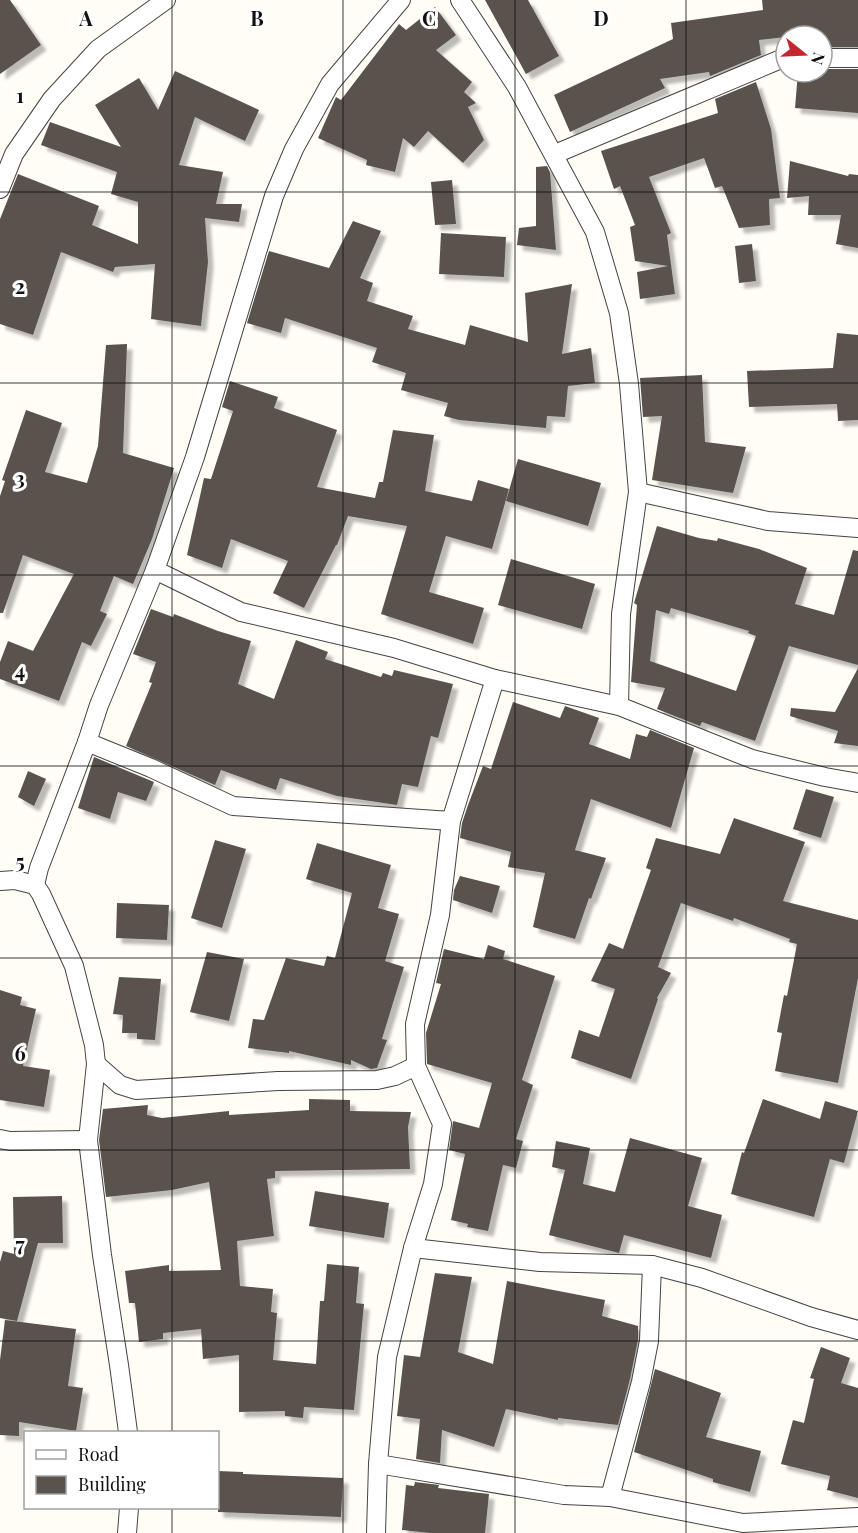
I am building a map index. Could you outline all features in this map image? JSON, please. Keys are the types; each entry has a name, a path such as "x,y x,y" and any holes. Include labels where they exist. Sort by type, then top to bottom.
{"street":[{"path":"0,189 14,154 52,99 98,49 166,0"},
{"path":"35,885 39,868 99,705 155,570 195,457 274,196 294,149 330,84 401,0"},
{"path":"460,0 518,87 595,232 619,313 629,384 638,492 621,614 620,706"},
{"path":"834,58 858,58"},
{"path":"555,154 774,63"},
{"path":"638,492 768,521 858,528"},
{"path":"155,570 241,612 394,648 495,679 620,706 752,759 858,783"},
{"path":"376,1533 378,1464 387,1358 413,1248 433,1184 442,1124 416,1066 415,1024 440,915 452,821 495,679"},
{"path":"87,742 151,768 233,806 452,821"},
{"path":"0,881 15,880 35,885 41,894 74,966 94,1045 96,1064 88,1140 128,1431"},
{"path":"96,1064 120,1085 136,1090 278,1081 377,1080 395,1076 416,1066"},
{"path":"0,1139 10,1141 88,1140"},
{"path":"413,1248 540,1262 652,1265 702,1278 812,1317 858,1330"},
{"path":"610,1497 641,1382 649,1341 652,1265"},
{"path":"378,1464 564,1495 610,1497 743,1523 858,1517"},
{"path":"127,1533 129,1509"}],"building":[{"path":"0,0 10,0 41,45 0,74"},
{"path":"485,0 528,0 559,56 526,74"},
{"path":"762,0 858,0 858,47 834,47 834,24 774,24 774,38 759,40 761,55 710,76 709,72 660,79 665,88 570,132 554,95 673,39 671,23 763,10"},
{"path":"435,7 456,35 436,50 472,82 464,92 476,103 468,107 484,140 463,163 428,131 414,147 403,138 395,172 366,165 367,160 318,138 336,97 341,100 399,24 406,30"},
{"path":"834,69 858,69 858,113 795,108 797,84 834,84"},
{"path":"175,71 259,110 245,141 195,117 179,165 223,172 216,204 242,204 239,222 205,218 208,262 201,326 151,319 155,264 115,267 113,272 61,252 33,335 0,324 0,219 18,174 99,206 92,225 138,244 138,202 111,194 117,172 41,145 50,122 121,147 95,105 139,78 158,110"},
{"path":"756,82 771,129 780,198 769,199 770,225 739,228 722,186 715,188 704,158 649,177 671,233 667,235 675,294 640,299 637,272 668,266 635,261 630,227 635,225 620,186 614,189 601,151 718,113 715,99"},
{"path":"790,161 848,176 849,174 858,175 858,248 836,244 841,215 808,215 809,196 787,198"},
{"path":"547,166 550,172 556,250 517,245 519,228 536,226 536,167"},
{"path":"452,180 456,224 435,225 431,182"},
{"path":"353,221 381,231 360,278 373,283 367,301 413,316 408,329 465,345 470,325 528,342 525,293 572,284 562,354 591,348 595,383 568,386 565,417 547,416 546,428 459,420 444,416 448,403 401,390 406,373 372,362 377,348 285,318 281,333 247,323 269,251 329,268"},
{"path":"441,233 506,237 504,277 439,274"},
{"path":"752,244 756,281 739,283 735,246"},
{"path":"837,333 858,335 858,420 838,421 837,404 749,407 747,371 833,368"},
{"path":"127,344 123,453 174,468 152,539 133,584 114,576 100,611 107,614 91,646 82,642 59,701 0,679 0,662 8,641 33,651 74,574 23,555 3,613 0,613 0,496 5,481 2,480 26,410 62,423 45,472 87,483 98,446 106,345"},
{"path":"702,375 705,442 746,447 733,493 652,480 662,416 643,417 640,378"},
{"path":"230,381 278,397 274,408 337,430 317,487 375,498 379,482 383,482 393,430 434,435 425,491 472,501 478,480 509,489 492,549 446,536 429,592 484,608 473,644 381,614 407,526 348,516 337,545 304,608 273,593 288,561 231,539 222,568 187,555 204,478 211,479 233,411 222,407"},
{"path":"518,459 601,483 588,526 506,501"},
{"path":"657,526 699,538 717,541 718,538 759,549 807,568 795,604 834,615 853,550 858,551 858,665 789,646 755,741 702,722 700,726 657,709 665,688 631,682 637,605 634,603","holes":["671,608 749,631 748,633 756,636 736,691 650,661 656,610 669,614"]},
{"path":"511,559 595,584 582,629 498,605"},
{"path":"151,609 173,617 174,614 251,641 238,684 274,699 296,640 328,652 325,659 381,677 383,673 392,676 394,670 453,684 438,738 431,736 418,787 402,784 397,805 337,796 280,778 276,790 221,770 215,785 126,746 152,683 149,682 156,662 133,654"},
{"path":"858,668 858,746 834,743 838,731 790,716 791,708 835,712"},
{"path":"513,702 560,718 565,706 599,718 589,744 630,759 636,734 647,737 650,730 694,748 671,828 591,799 575,850 606,858 575,939 533,927 545,873 508,867 511,852 460,838 462,823 483,766 491,769"},
{"path":"94,757 154,782 146,801 118,792 110,819 78,808"},
{"path":"28,771 46,779 34,806 18,797"},
{"path":"806,789 834,797 821,838 793,829"},
{"path":"734,818 805,842 783,901 858,920 858,978 838,1083 775,1071 782,1033 777,1032 797,944 789,942 790,939 734,918 733,921 681,903 658,967 671,973 657,998 631,1079 571,1058 579,1030 599,1037 615,989 591,981 609,943 623,949 651,870 646,868 656,838 720,854"},
{"path":"215,840 246,849 222,928 191,918"},
{"path":"317,843 391,865 378,908 399,914 385,961 404,967 382,1039 387,1040 377,1068 371,1069 351,1060 351,1065 289,1051 289,1053 248,1048 253,1019 264,1020 286,958 324,966 327,956 335,958 352,893 306,879"},
{"path":"460,876 500,886 492,913 453,900 454,890"},
{"path":"117,903 169,905 167,940 116,938"},
{"path":"488,945 505,951 503,959 555,976 522,1080 533,1085 516,1139 523,1141 516,1168 503,1165 488,1231 467,1227 468,1224 451,1220 465,1154 449,1150 453,1121 479,1128 492,1083 427,1064 426,1033 441,984 436,983 444,949 484,959"},
{"path":"207,952 244,959 229,1021 190,1012"},
{"path":"119,977 161,979 155,1040 137,1039 137,1033 122,1033 123,1015 113,1014"},
{"path":"0,990 22,997 20,1005 36,1009 23,1066 50,1070 44,1107 0,1100"},
{"path":"309,1099 350,1100 350,1111 411,1112 408,1127 410,1169 275,1171 275,1178 267,1179 274,1236 237,1241 240,1286 273,1289 271,1312 277,1313 273,1360 316,1364 320,1301 324,1301 327,1264 359,1267 356,1303 364,1304 354,1410 304,1407 303,1418 285,1416 285,1411 239,1412 239,1355 203,1359 201,1329 163,1333 163,1339 139,1342 135,1303 129,1303 125,1271 169,1265 169,1271 221,1270 209,1182 172,1190 106,1197 99,1140 103,1109 148,1105 147,1115 162,1118 229,1111 229,1115 309,1110"},
{"path":"763,1099 820,1119 825,1101 858,1111 844,1163 830,1159 814,1217 731,1194 742,1152 744,1153"},
{"path":"630,1138 702,1158 688,1206 722,1215 711,1258 624,1235 619,1253 549,1235 565,1170 552,1167 556,1141 590,1148 583,1184 615,1192"},
{"path":"315,1191 389,1203 384,1238 309,1226"},
{"path":"62,1196 63,1243 38,1243 17,1321 0,1318 0,1262 3,1251 14,1254 13,1197"},
{"path":"435,1273 472,1277 458,1352 493,1364 507,1281 605,1300 602,1316 638,1326 638,1340 618,1425 558,1418 558,1420 506,1409 494,1447 442,1430 440,1463 416,1459 420,1419 397,1416 404,1355 420,1357"},
{"path":"5,1320 76,1329 68,1386 83,1388 76,1431 19,1422 19,1436 0,1435 0,1360"},
{"path":"821,1347 850,1358 841,1383 858,1388 858,1498 827,1490 830,1476 781,1464 793,1420 804,1423 814,1379 810,1378"},
{"path":"655,1369 721,1393 706,1437 761,1451 750,1492 713,1482 713,1479 634,1452"},
{"path":"219,1471 343,1478 341,1517 218,1512"},
{"path":"415,1482 439,1485 438,1488 489,1494 485,1533 430,1533 402,1530 406,1485 414,1486"}]}
